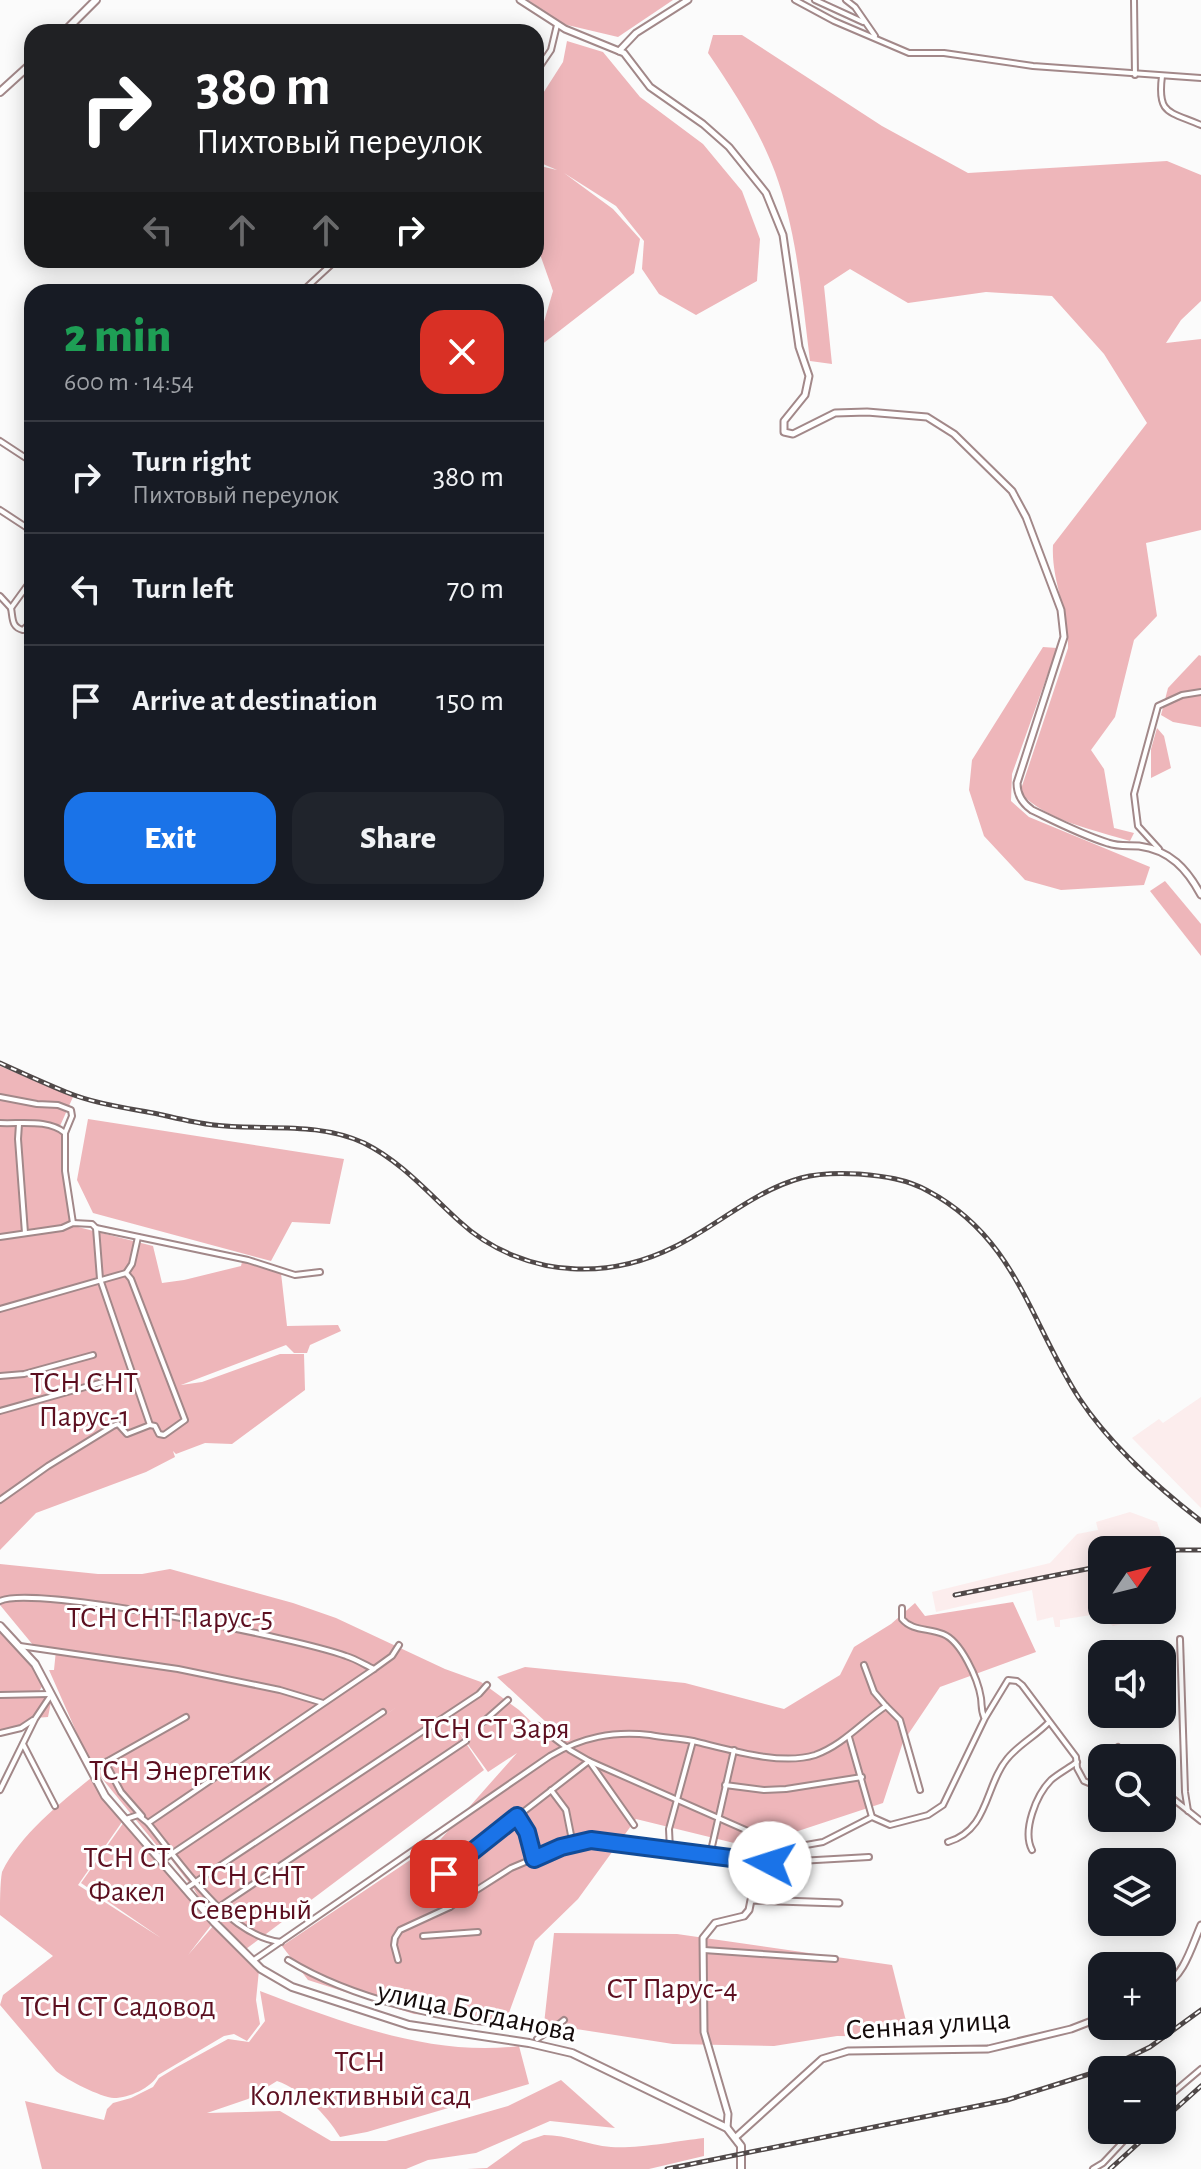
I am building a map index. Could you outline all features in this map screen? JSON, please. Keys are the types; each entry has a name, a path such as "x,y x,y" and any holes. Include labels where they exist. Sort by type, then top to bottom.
{"main road":[{"path":"72,24 96,0"},
{"path":"520,0 557,25 619,51 650,87 703,124 729,147 758,181 776,212 783,235 799,347 809,376 805,395 784,421 784,432 793,434 825,416 844,412 927,417 954,434 1012,491 1026,517 1061,610 1064,637 1017,783 1017,792 1032,810 1109,844 1164,853 1178,862 1201,895"},
{"path":"606,44 614,45 629,39 688,0"},
{"path":"619,51 629,39"},
{"path":"629,39 627,52 635,67"},
{"path":"0,92 24,70"},
{"name":"улица Богданова","path":"0,1626 35,1664 53,1693 105,1796 207,1915 252,1962 277,1981 409,2025 529,2043 572,2053 727,2128 736,2137"},
{"path":"727,2128 728,2114 704,2032 703,1938 710,1928 724,1920 744,1916 751,1900 839,1903"},
{"path":"1176,1975 1201,1925"},
{"name":"Сенная улица","path":"736,2137 822,2059 835,2054 848,2051 988,2049 1088,2022"},
{"path":"736,2137 742,2152 741,2169"}],"street":[{"path":"795,0 834,21 909,53 944,53 1033,66 1201,78"},
{"path":"815,0 863,22"},
{"path":"846,0 855,7 877,38"},
{"path":"1134,0 1135,75"},
{"path":"544,60 551,50 557,25"},
{"path":"1162,76 1159,99 1166,110 1201,125"},
{"path":"310,284 328,268"},
{"path":"0,443 24,457"},
{"path":"0,510 24,526"},
{"path":"11,608 24,590"},
{"path":"0,596 11,608 14,624 24,629"},
{"path":"0,607 11,608"},
{"path":"1129,846 1139,839 1134,794 1158,706 1182,695 1201,692"},
{"path":"1138,826 1148,840 1164,853"},
{"path":"0,1097 58,1105 71,1110 72,1116 65,1133 65,1171 73,1223"},
{"path":"0,1123 58,1127 65,1133"},
{"path":"19,1124 25,1233"},
{"path":"0,1237 62,1228 73,1223 92,1224 96,1228 248,1260 295,1275 320,1272"},
{"path":"96,1228 100,1279 150,1425"},
{"path":"0,1309 126,1273 132,1264 138,1237"},
{"path":"0,1500 113,1426 118,1424 127,1434 150,1425 164,1435 185,1420 131,1279 126,1273"},
{"path":"0,1376 24,1374 93,1355"},
{"path":"0,1411 103,1382"},
{"path":"0,1601 13,1596 65,1601 186,1619 296,1642 346,1656 374,1669"},
{"path":"902,1608 902,1619 909,1626 940,1633 959,1646 980,1694 985,1718"},
{"path":"1180,1639 1188,1811"},
{"path":"148,1823 374,1669 392,1656 399,1645"},
{"path":"20,1646 153,1664 280,1690 323,1703"},
{"path":"864,1665 874,1692 900,1720 920,1790"},
{"path":"849,1737 875,1818 890,1825 928,1815 943,1805 985,1718 1008,1680 1022,1685 1077,1762 1084,1781 1088,1783"},
{"path":"185,1889 468,1701 487,1685"},
{"path":"0,1695 53,1693"},
{"path":"0,1789 35,1719 53,1693"},
{"path":"483,1722 508,1700"},
{"path":"252,1962 565,1747 586,1738 620,1734 650,1735 781,1758 812,1756 849,1737 863,1721 886,1706"},
{"path":"161,1861 383,1712"},
{"path":"90,1771 186,1717"},
{"path":"0,1733 21,1728 35,1719"},
{"path":"948,1842 962,1838 976,1823 996,1783 999,1770 1010,1755 1027,1740 1034,1738 1049,1722"},
{"path":"538,1726 589,1761 775,1843 779,1853"},
{"path":"207,1915 466,1741"},
{"path":"670,1850 669,1829 693,1741"},
{"path":"22,1743 55,1806"},
{"path":"710,1855 734,1750"},
{"path":"450,1907 434,1881 589,1761"},
{"path":"589,1761 634,1825"},
{"path":"105,1762 121,1792 218,1906 245,1929 273,1941 284,1942"},
{"path":"1032,1850 1028,1843 1028,1827 1035,1807 1049,1782 1077,1762"},
{"path":"725,1785 764,1790 786,1789 862,1777"},
{"path":"551,1790 566,1810 573,1845"},
{"path":"1176,1801 1201,1821"},
{"path":"125,1819 138,1815 148,1823"},
{"path":"517,1816 527,1832 534,1859"},
{"path":"751,1900 753,1874 761,1862 789,1848 823,1842 875,1818"},
{"path":"398,1960 394,1945 400,1930 450,1907 511,1868 591,1840 782,1865 799,1861 869,1857"},
{"path":"423,1936 478,1932"},
{"path":"704,1950 835,1959"},
{"path":"288,1960 318,1978 421,2010 468,2022 528,2023 554,2029"},
{"path":"537,2039 564,2020"},
{"path":"1176,2090 1201,2069"},
{"path":"1093,2169 1121,2144"}],"shaded area":[{"path":"1201,1397 1201,1508 1132,1438 1159,1419 1163,1423"},
{"path":"1130,1512 1157,1522 1162,1536 1088,1536 1088,1615 1060,1620 1060,1627 1055,1627 1053,1617 1037,1621 1032,1590 936,1612 932,1592 1050,1563 1077,1534 1098,1530 1096,1522"}],"green space":[{"path":"528,0 673,0 618,37 563,24"},
{"path":"713,35 742,35 882,126 968,173 1167,161 1201,175 1201,301 1181,320 1166,343 1201,339 1201,530 1146,543 1157,616 1134,640 1115,717 1091,750 1104,769 1114,828 1134,833 1130,841 1057,817 1030,802 1020,792 1068,648 1053,545 1147,423 1104,354 1052,296 986,292 908,303 850,269 824,286 832,364 810,361 789,218 769,156 708,53"},
{"path":"567,41 603,52 640,97 703,144 742,191 760,239 757,281 696,315 659,294 642,269 644,241 616,206 564,173 613,209 640,239 634,273 544,343 544,322 553,291 544,266 544,167 557,170 544,164 544,92 563,62"},
{"path":"1043,647 1057,648 1012,774 1011,801 1029,817 1150,867 1144,885 1061,890 1025,880 984,836 969,790 972,760"},
{"path":"1199,655 1201,727 1173,722 1161,715 1168,688"},
{"path":"1157,728 1164,736 1171,768 1151,778 1151,749"},
{"path":"1165,881 1201,924 1201,956 1150,891"},
{"path":"0,1066 73,1097 60,1126 0,1122"},
{"path":"88,1119 344,1159 330,1224 292,1222 271,1261 93,1213 77,1180"},
{"path":"0,1124 42,1125 63,1134 63,1162 71,1221 68,1225 0,1236"},
{"name":"ТСН СНТ Парус-1","path":"74,1226 153,1246 162,1283 241,1266 242,1262 281,1273 287,1326 338,1325 341,1331 310,1345 307,1353 294,1353 286,1345 181,1385 202,1382 280,1354 304,1354 305,1390 232,1444 205,1443 176,1454 173,1451 175,1457 146,1472 36,1513 0,1550 0,1239"},
{"path":"0,1564 98,1574 142,1574 170,1569 293,1603 336,1618 445,1669 481,1682 540,1730 547,1723 497,1677 525,1667 685,1683 784,1709 840,1675 854,1647 891,1624 915,1603 925,1616 1013,1602 1036,1652 940,1687 903,1742 883,1803 786,1835 734,1843 636,1819 578,1899 535,1941 506,2021 414,2014 308,1980 282,1946 440,1840 517,1753 488,1772 451,1721 484,1770 246,1949 201,1901 191,1884 446,1714 189,1883 170,1858 400,1705 167,1858 91,1765 49,1670 54,1670 56,1650 141,1662 33,1645 0,1605"},
{"path":"0,1630 35,1667 44,1683 37,1695 52,1697 48,1717 35,1718 21,1728 0,1733"},
{"name":"ТСН СТ Садовод","path":"91,1778 122,1822 78,1885 161,1938 81,1883 124,1822 212,1924 188,1955 214,1925 259,1970 256,2000 260,2024 247,2041 234,2034 224,2036 158,2075 145,2088 120,2098 92,2091 56,2071 0,2005 3,1995 53,1956 0,1915 2,1872 30,1833"},
{"name":"СТ Парус-4","path":"554,1933 677,1934 892,1965 910,2037 837,2036 774,2046 673,2044 544,2024"},
{"name":"ТСН Коллективный сад","path":"260,1991 354,2025 420,2042 486,2048 519,2046 529,2084 367,2132 340,2137 313,2104 277,2081 248,2099 207,2113 280,2111 331,2141 386,2141 508,2106 561,2080 615,2128 550,2121 476,2153 428,2160 406,2169 42,2169 25,2101 104,2120 107,2109 113,2103 153,2087 159,2078 228,2039 249,2042 265,2021"},
{"path":"544,2135 621,2147 704,2138 704,2156 649,2169 467,2169 487,2168 523,2142"}],"railway":[{"path":"0,1063 66,1092 111,1105 207,1124 309,1129 346,1136 391,1159 484,1241 514,1256 561,1268 602,1268 651,1257 690,1239 767,1191 801,1178 859,1174 912,1184 958,1210 982,1232 1002,1257 1062,1369 1092,1416 1135,1464 1201,1521"},
{"path":"1176,1550 1201,1550"},
{"path":"955,1595 1088,1569"},
{"path":"1132,2056 1150,2047 1201,2010"},
{"path":"667,2169 1007,2100 1088,2074"},
{"path":"1176,2108 1201,2086"},
{"path":"1110,2169 1138,2144"}],"route":[{"path":"444,1874 517,1816 527,1832 534,1859 561,1847 591,1840 770,1863"}],"park label":[{"name":"ТСН СНТ Парус-5","path":"170,1618"},
{"name":"ТСН СТ Заря","path":"495,1729"},
{"name":"ТСН Энергетик","path":"180,1771"},
{"name":"ТСН СТ Факел","path":"127,1875"},
{"name":"ТСН СНТ Северный","path":"251,1893"}]}
